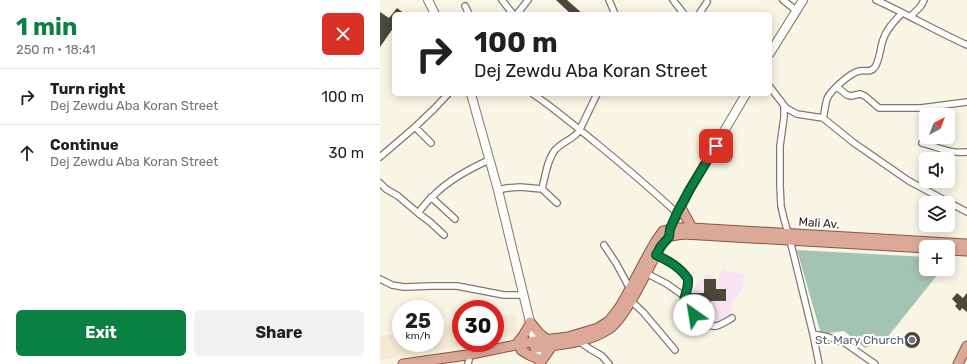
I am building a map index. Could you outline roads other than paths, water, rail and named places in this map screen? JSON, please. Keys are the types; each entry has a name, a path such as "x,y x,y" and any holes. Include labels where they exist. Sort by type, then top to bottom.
{"main road":[{"path":"428,0 433,12"},
{"path":"772,50 803,0"},
{"path":"472,96 498,190 540,362"},
{"path":"540,362 550,343 598,328 609,321 628,299 646,273 670,233 690,189 745,96"},
{"path":"679,211 692,228"},
{"name":"Mali Av.","path":"670,233 692,228 763,232 789,236 919,247"},
{"path":"404,364 536,344 580,342 600,334 610,328 621,315 628,299 630,289 659,235 663,232 670,233"},
{"name":"Mali Av.","path":"670,233 789,236 963,247"},
{"path":"530,323 550,343"},
{"path":"519,347 530,323"},
{"path":"958,364 967,346"},
{"path":"434,364 468,362 519,347"},
{"path":"519,347 540,362"}],"street":[{"path":"502,0 511,12"},
{"path":"519,12 528,0"},
{"path":"610,0 614,12"},
{"path":"673,0 682,12"},
{"path":"784,0 797,11"},
{"path":"876,0 902,13 912,16 930,27 967,45"},
{"path":"912,16 924,0"},
{"path":"700,12 707,2"},
{"path":"465,6 468,12"},
{"path":"823,118 829,95 844,80 859,71 871,71 874,68 877,64 882,40 885,34 902,13"},
{"path":"837,87 846,95 851,96 860,94 865,96 879,108 931,108 967,102"},
{"path":"772,90 785,107 796,114 823,118 854,143 909,181 967,212"},
{"path":"380,157 415,127 446,96"},
{"path":"536,96 556,110 679,211"},
{"path":"542,189 549,160 554,151 580,130 596,96"},
{"path":"785,107 780,146 780,186 784,219 813,334 819,364"},
{"path":"415,127 431,143"},
{"path":"926,144 950,152 967,152"},
{"path":"418,214 443,186 472,167 489,160"},
{"path":"380,183 386,189 398,196 444,235"},
{"path":"498,190 520,187 542,189 557,203"},
{"path":"432,197 455,219"},
{"path":"604,246 616,263 630,289"},
{"path":"656,255 668,260 678,267 688,279 689,285 684,296 684,301 688,309 701,322 710,327 717,326 732,318"},
{"path":"646,273 667,284 684,296"},
{"path":"380,279 392,285 404,287 457,286 504,295 523,295"},
{"path":"628,299 643,312 675,350"},
{"path":"813,334 845,343 875,364"},
{"path":"580,342 602,356 609,364"}],"place":[{"name":"St. Mary Church","path":"912,340"}]}
